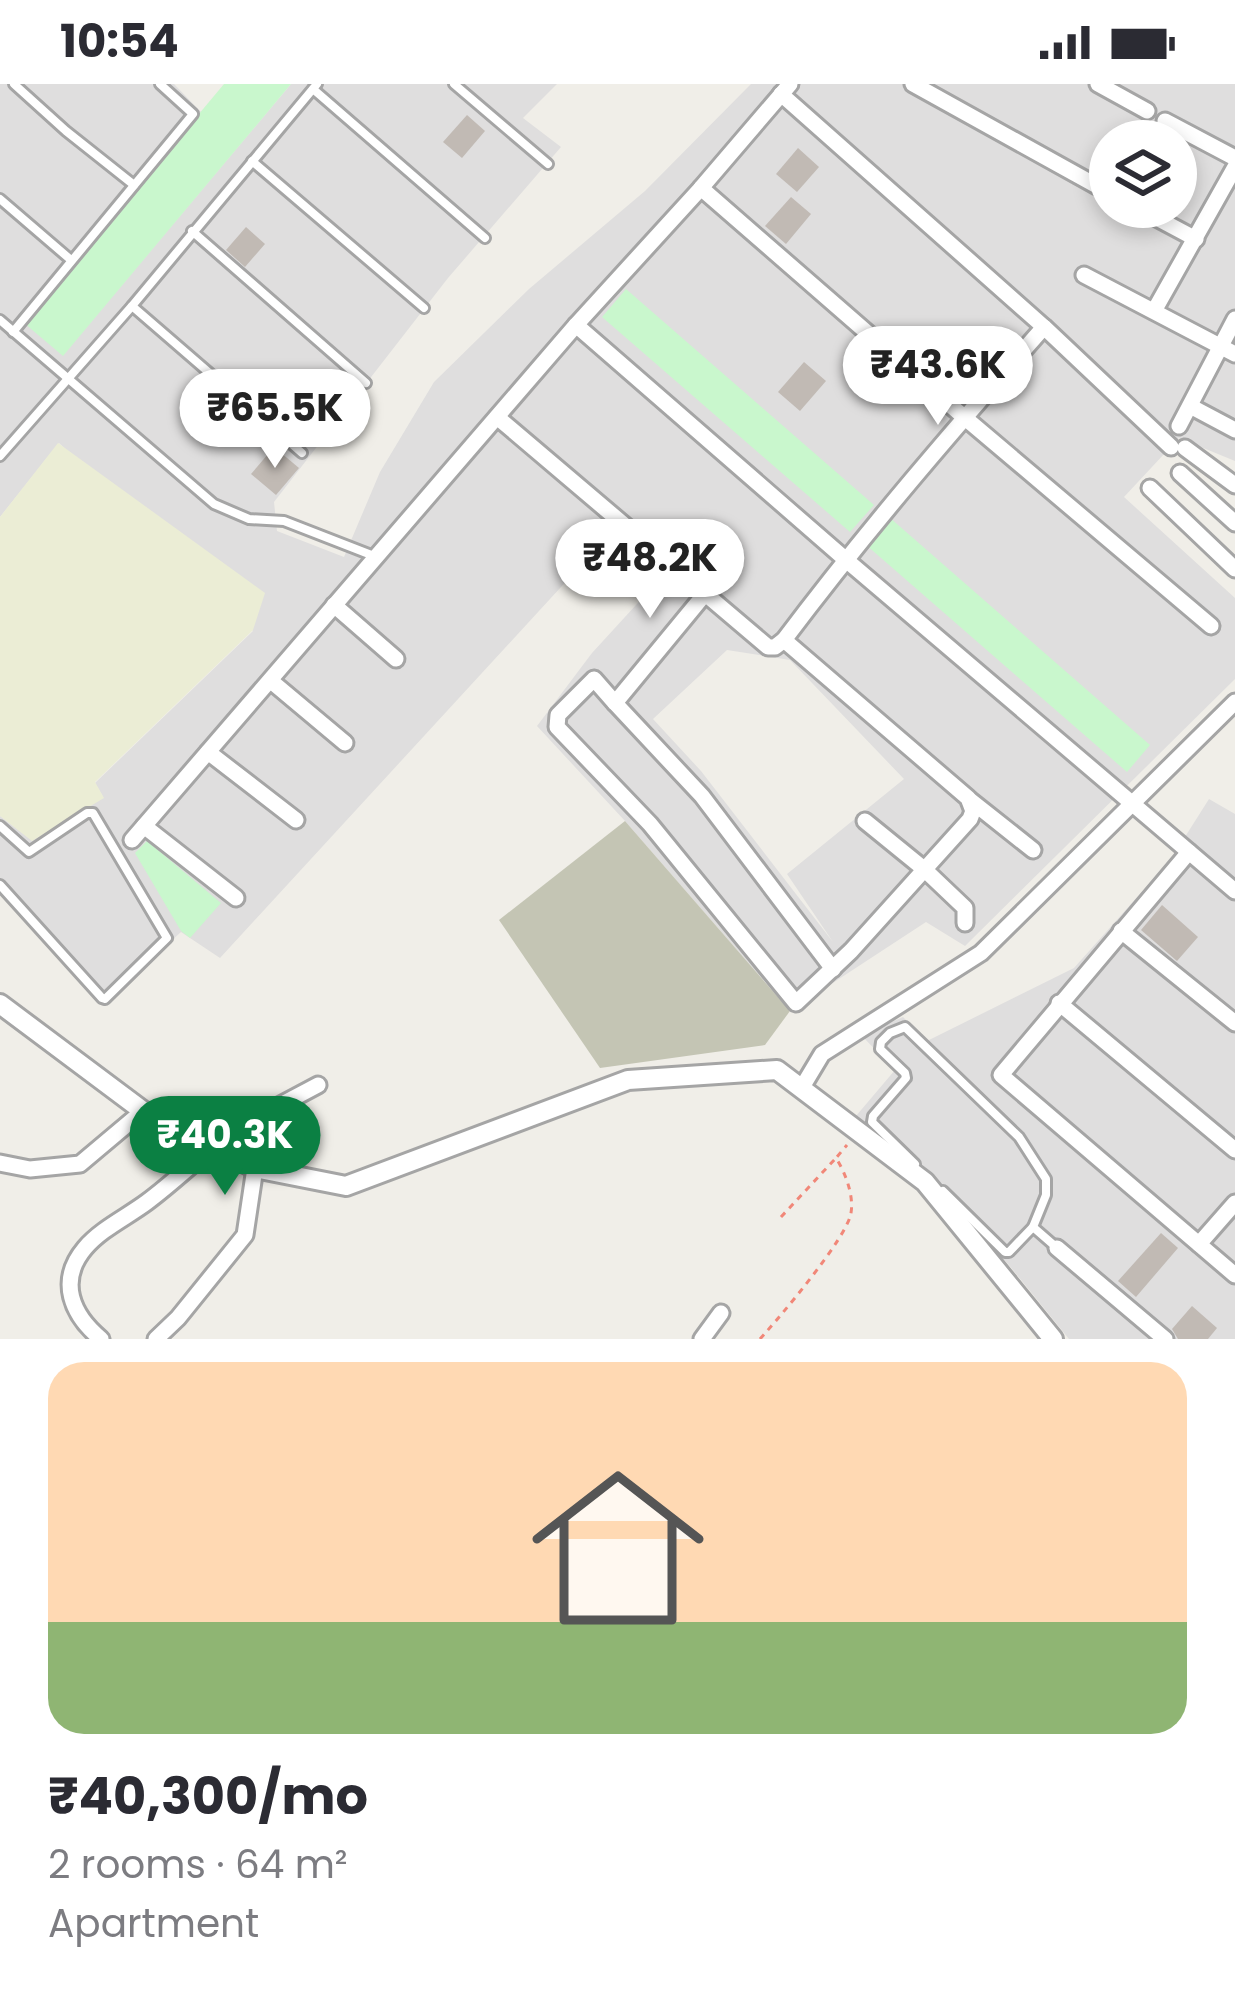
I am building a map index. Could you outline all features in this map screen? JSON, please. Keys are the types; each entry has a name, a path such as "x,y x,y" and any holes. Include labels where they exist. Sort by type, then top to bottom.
{"street":[{"path":"913,84 1089,182"},
{"path":"1098,84 1148,111"},
{"path":"132,840 786,89 1178,447 1235,485"},
{"path":"1197,138 1235,158"},
{"path":"1154,311 1235,167"},
{"path":"701,188 1211,626"},
{"path":"1175,228 1196,239"},
{"path":"1084,275 1227,350"},
{"path":"1179,426 1227,350 1235,319"},
{"path":"576,325 1235,891"},
{"path":"496,417 704,595 768,647 775,646 1045,327"},
{"path":"1190,406 1235,430"},
{"path":"1180,473 1235,523"},
{"path":"1150,488 1235,568"},
{"path":"616,703 704,595"},
{"path":"334,605 396,659"},
{"path":"784,640 1033,850"},
{"path":"833,969 702,796 594,679 558,715 556,728 650,824 796,1003 833,969 970,819 973,811 968,798"},
{"path":"271,681 345,743"},
{"path":"801,1089 822,1054 981,953 1235,702"},
{"path":"208,752 296,820"},
{"path":"865,821 965,908 965,923"},
{"path":"144,826 236,898"},
{"path":"1189,852 1001,1075 1235,1275"},
{"path":"1121,932 1235,1023"},
{"path":"1060,1003 1235,1150"},
{"path":"0,1004 143,1112 255,1168 346,1186 628,1080 777,1070 925,1182 1053,1339"},
{"path":"101,1339 82,1323 71,1302 71,1277 83,1250 216,1149 239,1126 318,1085"},
{"path":"0,1163 30,1169 80,1164 143,1112"},
{"path":"155,1339 178,1318 245,1235 255,1168"},
{"path":"1199,1244 1235,1203"},
{"path":"1057,1248 1165,1339"},
{"path":"702,1339 721,1313"}],"lane":[{"path":"14,84 134,184"},
{"path":"14,332 193,114 160,84"},
{"path":"454,84 548,164"},
{"path":"0,455 315,87 485,238"},
{"path":"252,161 424,308"},
{"path":"0,199 71,260"},
{"path":"192,231 366,382"},
{"path":"132,306 302,452"},
{"path":"0,320 214,504 249,519 284,520 375,556"},
{"path":"0,826 28,852 93,813 167,938 106,999 0,886"},
{"path":"119,853 132,840"},
{"path":"899,1028 910,1029 1018,1137 1048,1187 1033,1227 1005,1252 872,1122 906,1078 880,1048 890,1034 899,1028"},
{"path":"1033,1227 1057,1248"}],"path":[{"path":"781,1217 857,1131"},
{"path":"760,1339 823,1262 851,1214 846,1173 836,1157"}],"shaded area":[{"path":"0,84 174,84 201,112 25,322 63,355 291,84 557,84 523,118 561,147 448,278 274,502 277,531 344,557 380,472 434,382 529,289 645,191 751,84 1235,84 1235,461 1179,438 1124,497 1235,598 1235,679 965,946 926,922 790,1011 537,726 592,653 657,582 606,538 220,958 181,932 102,1004 0,892 0,816 32,840 103,797 95,783 253,631 59,443 0,517","holes":["727,650 790,660 904,779 787,874 833,942 701,771 653,719"]},
{"path":"58,443 265,593 253,630 95,782 104,798 32,841 0,816 0,517"},
{"path":"1209,799 1235,814 1235,1339 1069,1339 1008,1264 856,1116 895,1070 861,1035 903,1017 927,1041 1074,968 1171,859"},
{"path":"625,821 790,1011 765,1045 600,1068 499,920"}],"green space":[{"path":"224,84 291,84 63,356 24,323"},
{"path":"626,289 874,505 850,532 602,317"},
{"path":"889,517 1150,745 1127,772 865,544"},
{"path":"147,841 221,903 190,938 181,931 135,853"}],"building":[{"path":"467,115 485,131 462,158 443,142"},
{"path":"798,148 819,167 797,192 776,174"},
{"path":"791,197 811,214 786,244 765,226"},
{"path":"246,227 265,244 245,267 226,250"},
{"path":"804,362 826,381 800,411 778,392"},
{"path":"274,447 299,468 276,495 251,474"},
{"path":"1162,905 1198,937 1177,961 1141,930"},
{"path":"1161,1233 1178,1248 1136,1297 1118,1281"},
{"path":"1192,1306 1217,1328 1208,1339 1178,1339 1172,1329"}]}
